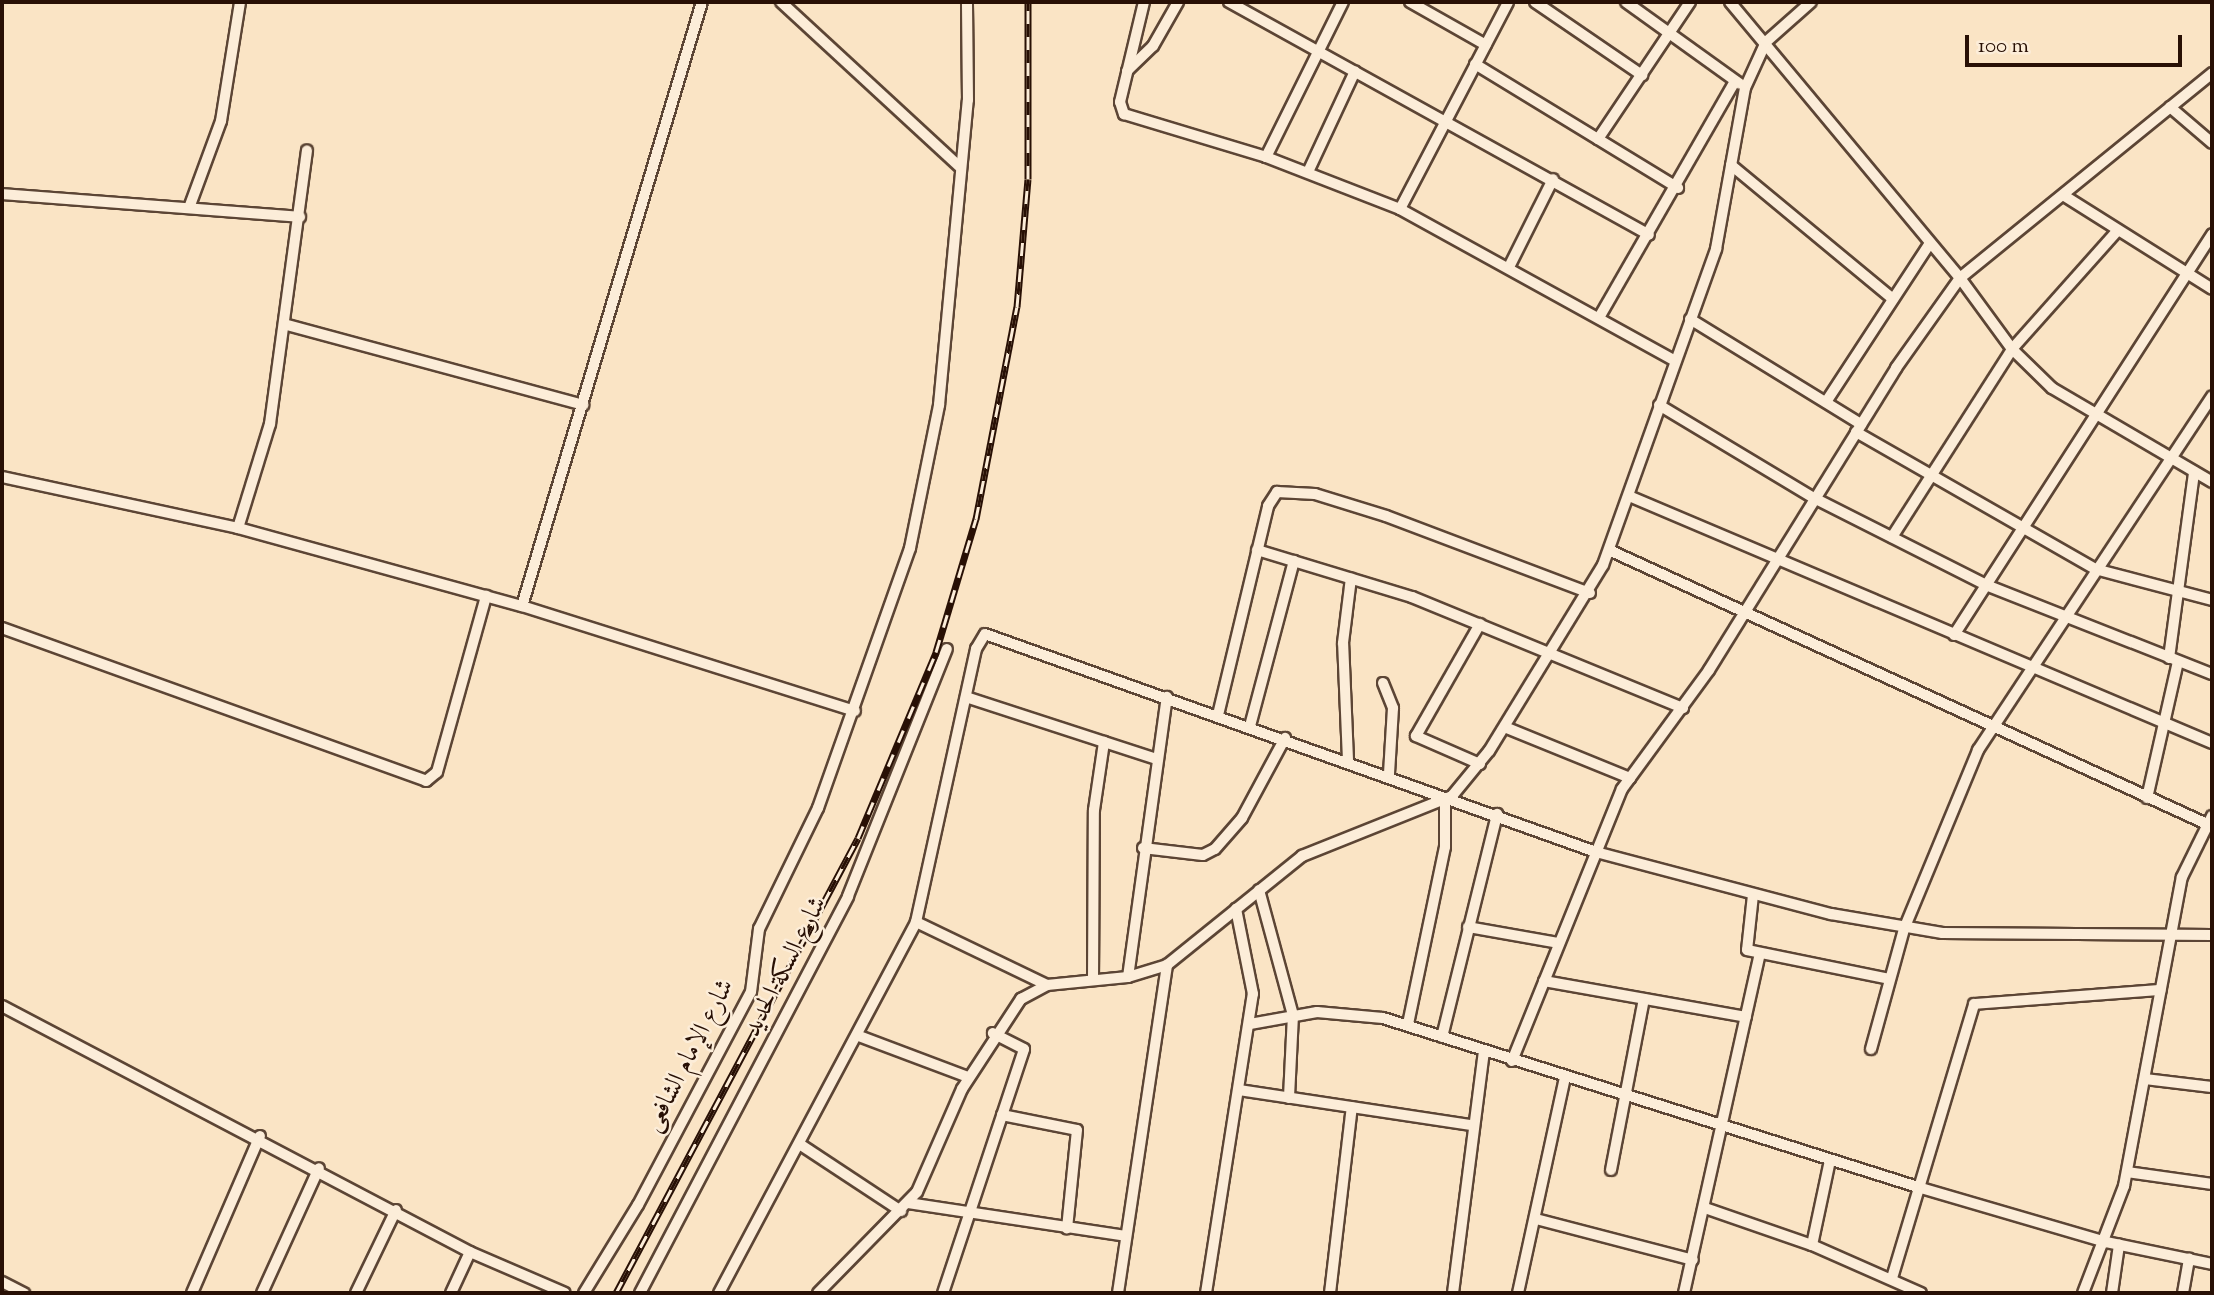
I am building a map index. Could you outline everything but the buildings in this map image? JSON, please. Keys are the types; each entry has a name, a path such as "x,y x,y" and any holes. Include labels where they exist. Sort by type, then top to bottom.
{"street":[{"path":"189,208 221,121 240,2"},
{"path":"522,606 702,2"},
{"path":"781,2 960,167"},
{"name":"شارع الإمام الشافعى","path":"584,1293 638,1206 751,992 759,929 814,818 855,711 927,477 960,167 967,2"},
{"path":"1144,2 1127,71 1124,114 1266,157 1400,209 1510,265 1675,361"},
{"path":"1127,71 1153,46 1178,2"},
{"path":"1229,2 1318,53 1446,119 1649,235"},
{"path":"1266,157 1343,2"},
{"path":"1410,2 1486,45"},
{"path":"1400,209 1508,2"},
{"path":"1535,2 1642,75"},
{"path":"1626,2 1745,88"},
{"path":"1598,139 1690,2"},
{"path":"1730,2 1960,278 2012,349 2052,388 2167,458 2212,482"},
{"path":"818,1293 905,1207 968,1077 993,1033 1021,999 1047,985 1128,977 1167,965 1259,890 1315,850 1449,798 1480,764 1507,728 1553,656 1590,593 1609,550 1658,405 1716,248 1745,88 1766,42 1811,2"},
{"path":"1475,64 1678,188"},
{"path":"1308,172 1355,72"},
{"path":"1512,1061 1596,852 1630,778 1683,708 1858,428 1960,278 2212,73"},
{"path":"1600,316 1678,188 1735,80"},
{"path":"2170,107 2212,143"},
{"path":"238,528 270,424 287,325 307,150"},
{"path":"1731,165 1893,299"},
{"path":"1510,265 1553,179"},
{"path":"2,194 300,217"},
{"path":"2063,195 2212,289"},
{"path":"1892,537 2012,349 2118,230"},
{"path":"1954,635 2212,234"},
{"path":"1826,402 1930,243"},
{"path":"1690,319 1826,402 1858,428 1930,478 2020,531 2095,569 2212,600"},
{"path":"287,325 583,405"},
{"path":"1871,1049 1904,929 1947,816 1990,729 2167,458 2212,397"},
{"path":"1658,405 1814,498 1986,584 2063,619 2212,674"},
{"path":"2147,798 2164,723 2174,659 2178,591 2194,472"},
{"path":"2,477 238,528 486,596 855,711"},
{"path":"1219,715 1271,498 1295,489 1467,543 1590,593"},
{"path":"1629,496 1776,561 2212,743"},
{"path":"1257,550 1351,578 1480,624 1683,708"},
{"path":"1609,550 1746,610 1990,729 2147,798 2210,820 2182,877 2127,1172 2106,1242 2083,1293"},
{"path":"1250,726 1294,561"},
{"path":"1348,760 1343,643 1351,578"},
{"path":"2,628 426,780 437,772 486,596"},
{"path":"1480,624 1416,736 1480,764"},
{"path":"719,1293 859,1036 916,922 966,697 985,634 1389,774 1596,852 1753,895 1904,929 2003,935 2170,932 2212,935"},
{"name":"شارع السكة الحديد","path":"640,1293 848,896 947,649"},
{"path":"1383,683 1393,708 1389,774"},
{"path":"966,697 1157,759"},
{"path":"1128,977 1143,848 1167,697"},
{"path":"1507,728 1630,778"},
{"path":"1143,848 1209,854 1242,818 1285,738"},
{"path":"1093,980 1093,837 1104,742"},
{"path":"1408,1024 1445,847 1449,798"},
{"path":"1442,1037 1497,814"},
{"path":"1259,890 1293,1015 1289,1098"},
{"path":"1753,895 1744,947 1760,953 1889,978"},
{"path":"1206,1293 1250,1024 1252,978 1236,909"},
{"path":"916,922 1047,985"},
{"path":"1468,927 1559,943"},
{"path":"1684,1293 1760,953"},
{"path":"1118,1293 1167,965"},
{"path":"1544,981 1746,1017"},
{"path":"1892,1278 1974,1004 2160,990"},
{"path":"1611,1170 1628,1098 1644,999"},
{"path":"2,1006 260,1136 470,1252 565,1293"},
{"path":"1250,1024 1293,1015 1356,1013 1408,1024 1565,1079 1921,1188 2106,1242 2212,1264"},
{"path":"943,1293 1024,1045 993,1033"},
{"path":"859,1036 968,1077"},
{"path":"1453,1293 1471,1125 1484,1051"},
{"path":"1518,1293 1565,1079"},
{"path":"2145,1079 2212,1087"},
{"path":"1239,1090 1471,1125"},
{"path":"1330,1293 1352,1107"},
{"path":"1002,1115 1077,1130 1068,1228"},
{"path":"192,1293 260,1136"},
{"path":"800,1145 905,1207 968,1213 1126,1236"},
{"path":"1812,1245 1830,1160"},
{"path":"262,1293 319,1168"},
{"path":"2127,1172 2212,1184"},
{"path":"1704,1208 1812,1245 1921,1293"},
{"path":"356,1293 396,1210"},
{"path":"1536,1219 1693,1261"},
{"path":"2112,1293 2119,1245"},
{"path":"451,1293 470,1252"},
{"path":"2183,1293 2189,1259"},
{"path":"2,1282 24,1293"}],"railway":[{"path":"616,1293 858,838 936,652 976,519 1017,307 1028,179 1028,2"}]}
